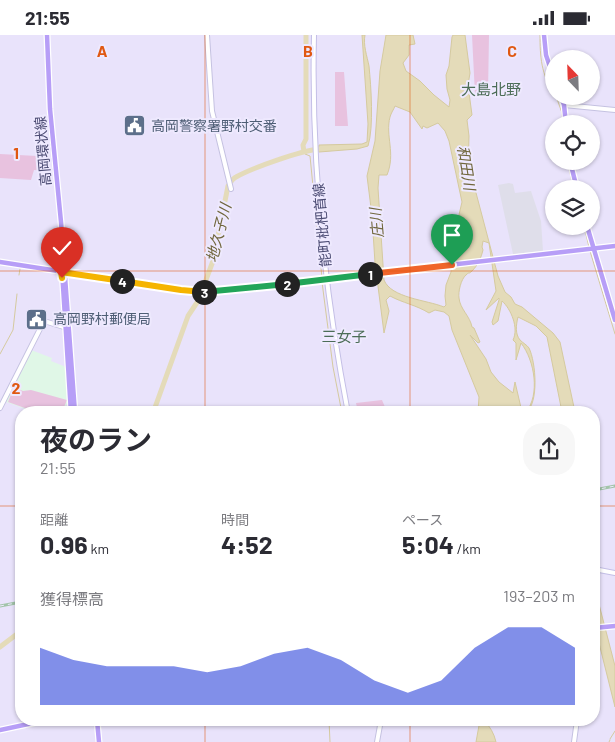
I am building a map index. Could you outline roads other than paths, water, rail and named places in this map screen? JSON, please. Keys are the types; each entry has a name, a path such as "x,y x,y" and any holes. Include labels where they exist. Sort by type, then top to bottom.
{"main road":[{"name":"高岡環状線","path":"47,35 50,106 73,406"},
{"path":"208,35 212,111 231,189"},
{"name":"能町枇杷首線","path":"314,35 316,160 326,279 334,341 347,406"},
{"path":"544,35 546,50"},
{"path":"565,115 564,105 615,110"},
{"path":"590,235 615,320"},
{"path":"0,262 63,273 206,292 615,246"},
{"path":"0,408 44,321 67,328"},
{"path":"600,570 615,573"},
{"path":"600,628 615,626"},
{"path":"0,730 19,726"},
{"path":"98,726 99,742"},
{"path":"377,742 380,726"},
{"path":"574,742 576,726"}],"water":[{"path":"362,35 365,35 371,95 371,128 368,146 357,149 319,152 319,145 362,144 367,142 368,124"},
{"path":"386,35 413,35 415,44 409,45 409,55 403,63 406,71 449,107 450,100 446,75 449,66 452,37 453,35 465,35 470,73 468,85 472,115 467,120 469,136 468,170 475,189 498,276 505,292 515,304 522,307 553,333 560,342 574,406 561,406 547,337 536,326 518,317 517,335 529,348 535,372 535,392 529,406 534,387 532,368 530,359 521,343 516,360 516,343 513,340 515,324 511,314 502,301 498,321 493,325 492,322 499,298 486,310 496,291 489,243 483,241 483,250 479,261 474,269 463,279 459,298 480,342 478,343 470,335 486,359 491,372 499,382 513,393 515,382 521,406 478,406 479,397 452,330 449,316 444,312 435,310 429,313 390,296 386,300 389,311 384,333 367,176 375,141 380,71","holes":["395,106 410,112 422,129 423,126 427,128 438,123 445,131 449,141 462,202 453,240 451,272 446,285 446,305 444,307 402,295 394,291 384,280 378,188 379,175 387,175 390,167 389,124"]},
{"path":"600,608 615,666 615,707 600,647"},
{"path":"479,726 489,726 496,742 476,742"}],"waterway":[{"name":"地久子川","path":"304,152 303,145 306,139 306,35"},
{"path":"540,35 540,50 545,76"},
{"path":"559,105 562,115"},
{"name":"地久子川","path":"156,406 188,316 198,301 213,261 228,186 231,181 253,169 289,156 319,149"},
{"path":"304,152 310,156 322,278"},
{"path":"569,170 572,180"},
{"path":"586,235 589,247"},
{"path":"590,251 615,334"},
{"path":"19,275 20,269"},
{"path":"322,282 333,367 341,406"},
{"path":"0,354 13,330 17,294"},
{"name":"地久子川","path":"0,647 15,636"},
{"path":"329,726 330,742"},
{"path":"610,739 615,731"}],"railway":[{"path":"600,489 615,486"},
{"path":"0,606 15,603"}],"place":[{"name":"高岡警察署野村交番","path":"135,126"},
{"name":"高岡野村郵便局","path":"37,319"}],"district":[{"name":"大島北野","path":"491,90"},
{"name":"三女子","path":"344,337"}],"water label":[{"name":"和田川","path":"466,168"},
{"name":"庄川","path":"377,223"}]}
